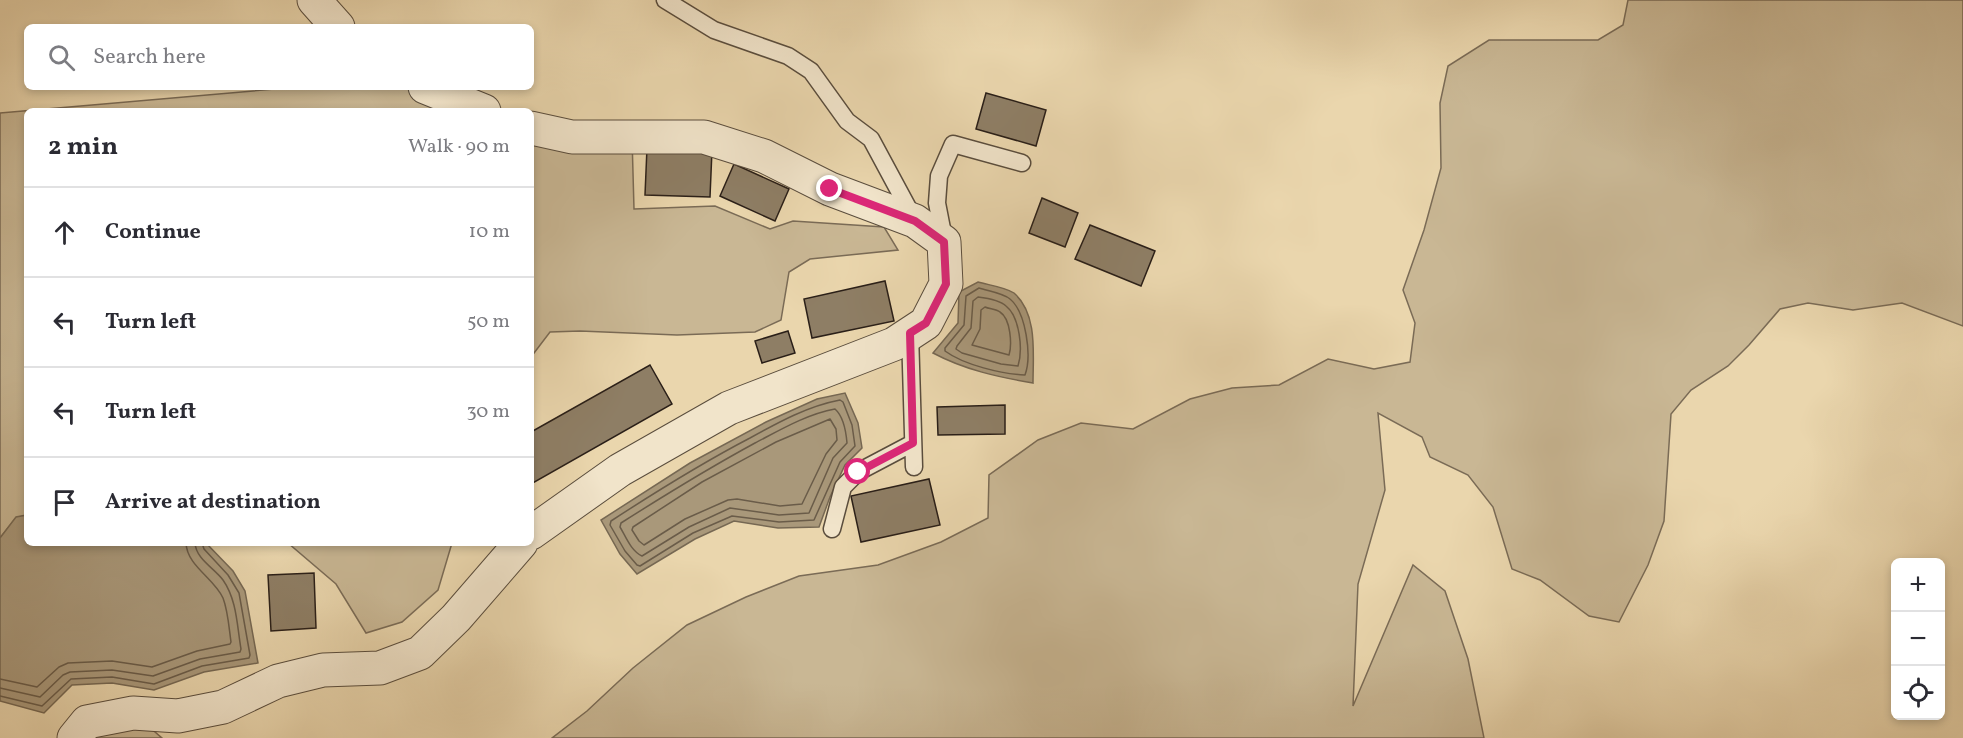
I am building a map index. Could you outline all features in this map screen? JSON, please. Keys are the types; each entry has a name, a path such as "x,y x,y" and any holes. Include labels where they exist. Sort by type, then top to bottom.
{"street":[{"path":"314,0 335,24"},
{"path":"432,90 477,108"},
{"path":"534,129 572,137 704,137 765,156 830,189 915,221 944,242 946,284 926,323 894,344 729,408 620,470 534,531"},
{"path":"74,738 87,722 134,713 178,716 223,707 278,681 323,670 380,668 420,653 456,618 518,546"}],"lane":[{"path":"665,0 714,30 788,56 811,71 848,121 871,139 915,221"},
{"path":"944,242 937,203 939,176 953,144 1022,163"},
{"path":"910,333 914,467"},
{"path":"832,529 843,487 850,479 858,472 913,443"}],"shaded area":[{"path":"1628,0 1963,0 1963,326 1902,303 1853,310 1808,303 1780,309 1728,366 1691,390 1671,414 1664,521 1648,565 1619,622 1589,616 1540,580 1512,569 1493,507 1468,475 1430,457 1422,437 1378,413 1385,490 1358,584 1353,706 1413,565 1445,591 1468,659 1484,738 552,738 687,625 746,597 799,576 878,565 941,542 988,518 989,475 1038,440 1081,423 1133,429 1190,399 1232,388 1279,385 1328,359 1374,369 1410,362 1415,323 1403,290 1424,230 1441,168 1440,103 1448,66 1489,40 1598,40 1623,25"},
{"path":"264,90 432,90 477,108 57,108"},
{"path":"24,111 24,516 16,518 0,538 0,113"},
{"path":"534,128 632,137 634,209 715,206 770,229 793,221 884,227 898,250 810,259 789,272 781,320 755,332 677,335 550,332 534,353"},
{"path":"292,546 451,546 438,590 402,622 366,633 336,584"},
{"path":"133,713 162,738 74,738"}],"water":[{"path":"978,282 1010,291 1022,302 1031,323 1033,383 982,372 933,353 958,323 959,292"},
{"path":"845,393 858,423 862,448 845,465 819,527 778,528 734,521 695,539 637,574 620,554 601,520 690,463 766,422 817,399"},
{"path":"24,516 24,546 209,546 233,571 245,591 258,663 204,672 154,690 112,683 72,685 44,713 0,701 0,538 16,517"}],"building":[{"path":"986,93 1046,110 1036,146 976,129"},
{"path":"647,148 712,150 710,197 645,195"},
{"path":"734,164 789,189 775,221 720,196"},
{"path":"1042,198 1078,213 1065,247 1029,233"},
{"path":"1090,225 1155,251 1141,286 1075,259"},
{"path":"885,281 894,321 812,338 804,299"},
{"path":"788,331 795,353 762,363 755,341"},
{"path":"650,365 672,404 534,482 534,430"},
{"path":"1005,405 1005,434 938,435 937,407"},
{"path":"929,479 940,525 861,542 851,496"},
{"path":"314,573 316,628 271,631 268,575"}],"route":[{"path":"830,189 915,221 944,242 946,284 926,323 910,333 913,443 858,472"}]}
